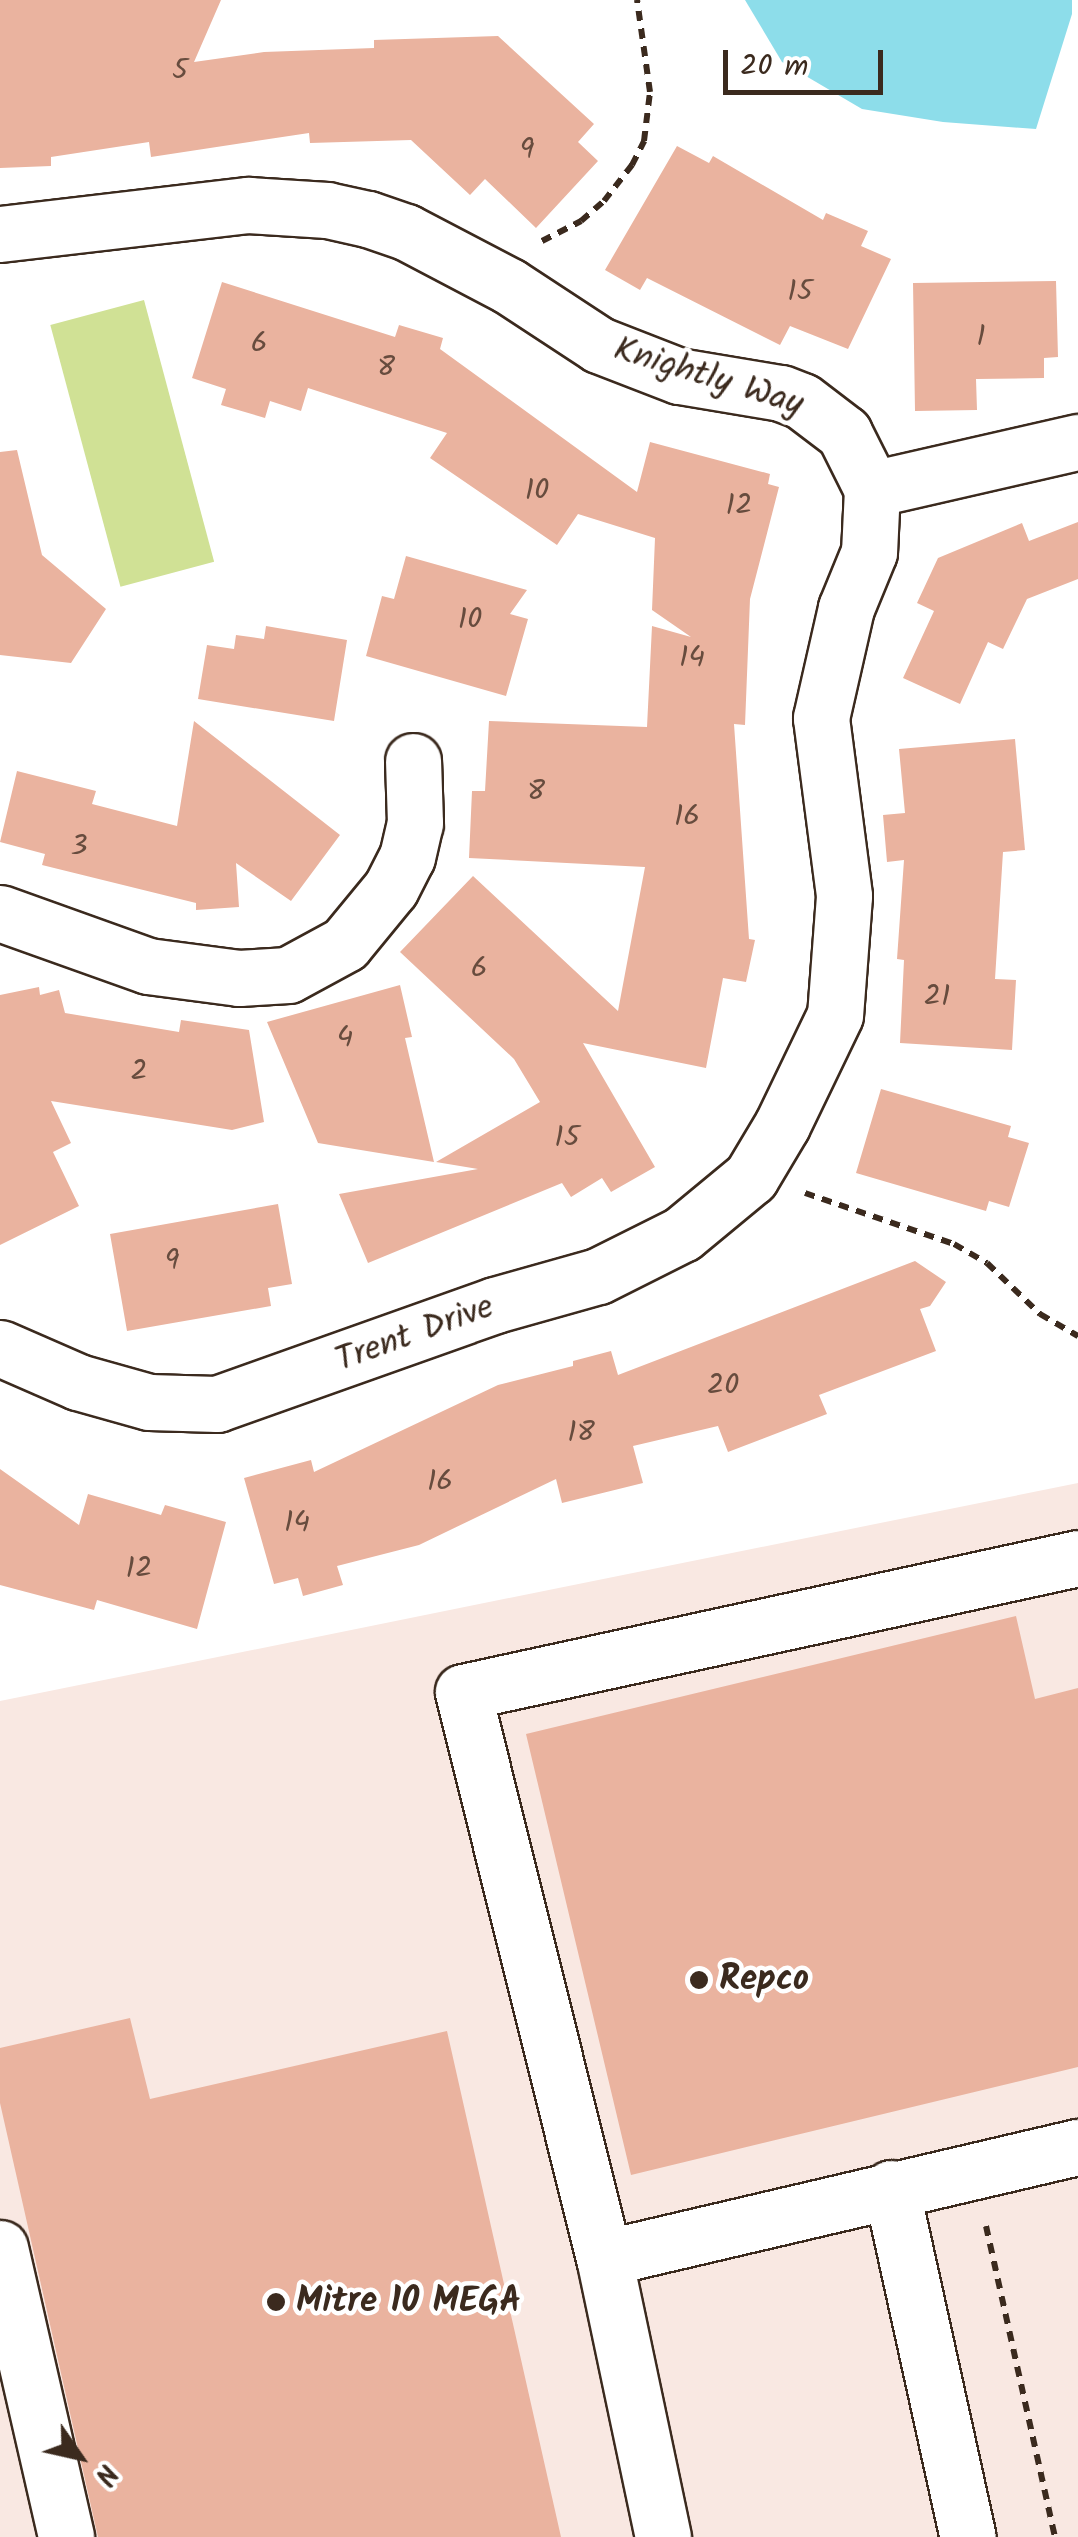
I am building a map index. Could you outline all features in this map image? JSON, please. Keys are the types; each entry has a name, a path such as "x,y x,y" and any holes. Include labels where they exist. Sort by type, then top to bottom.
{"street":[{"name":"Knightly Way","path":"0,234 248,205 327,210 406,232 509,286 599,345 678,376 781,393 802,401 844,432 872,489 869,552 846,608 821,718 844,896 834,1016 782,1125"},
{"path":"872,489 1078,442"},
{"path":"0,914 148,966 238,978 288,975 345,944 392,888 407,857 415,823 413,762"},
{"name":"Trent Drive","path":"0,1348 78,1382 148,1402 217,1404 495,1306 598,1276 682,1234 751,1178 782,1125"},
{"path":"664,2537 604,2258 463,1692 1078,1558"},
{"path":"604,2258 1078,2147"},
{"path":"892,2188 968,2537"},
{"path":"0,2248 66,2537"}],"path":[{"path":"509,286 543,239 582,221 604,201 644,142 650,92 637,0"},
{"path":"751,1178 880,1216 954,1244 987,1264 1040,1314 1078,1336"},
{"path":"973,2169 1055,2537"}],"shaded area":[{"path":"1078,1483 1078,2537 0,2537 0,1701"}],"green space":[{"path":"144,300 214,562 120,587 50,325"}],"water":[{"path":"745,0 1072,0 1072,14 1036,129 943,122 862,109 782,62"}],"building":[{"path":"0,0 221,0 194,62 264,52 374,48 374,40 498,36 594,124 578,142 598,161 536,228 485,179 470,195 411,140 310,143 309,133 151,157 149,142 51,157 51,166 0,168"},
{"path":"677,146 709,163 713,156 823,220 826,213 868,231 861,246 891,259 848,349 790,326 780,345 647,278 640,290 605,270"},
{"path":"1056,281 1058,357 1044,358 1044,378 976,379 977,410 915,411 913,283"},
{"path":"222,282 395,337 399,325 443,338 440,349 637,492 650,442 770,474 768,484 779,487 750,599 745,725 734,724 749,939 755,940 746,982 723,978 706,1068 583,1043 655,1167 611,1192 602,1178 571,1197 562,1183 368,1263 339,1194 478,1169 436,1162 540,1102 514,1059 400,952 473,876 618,1011 645,867 469,858 472,791 485,791 489,721 647,727 652,626 691,637 652,610 655,538 578,514 557,545 430,458 447,433 308,388 301,411 270,401 265,418 221,405 226,389 192,378"},
{"path":"17,450 42,555 106,609 71,663 0,655 0,452"},
{"path":"1078,522 1078,579 1027,599 1003,649 988,642 960,704 903,678 934,611 917,603 938,558 1022,523 1029,541"},
{"path":"406,556 527,590 510,614 528,619 506,696 366,656 382,596 394,599"},
{"path":"266,626 347,640 334,721 198,699 207,645 234,649 236,635 264,639"},
{"path":"194,721 340,835 291,901 236,863 239,907 196,910 196,903 42,865 45,854 0,842 17,771 96,791 92,804 177,826"},
{"path":"1015,739 1025,850 1003,852 995,979 1016,980 1012,1050 900,1043 904,960 897,959 904,860 887,862 883,815 905,813 899,749"},
{"path":"400,985 412,1037 405,1038 434,1162 318,1143 267,1022"},
{"path":"39,987 40,995 59,990 65,1013 179,1032 181,1020 249,1030 264,1122 232,1130 51,1101 71,1143 53,1152 79,1206 0,1245 0,995"},
{"path":"881,1089 1011,1126 1008,1137 1029,1143 1009,1207 989,1201 986,1211 856,1173"},
{"path":"278,1204 292,1284 268,1288 271,1306 127,1331 110,1234"},
{"path":"915,1261 946,1282 930,1306 920,1309 936,1351 819,1395 827,1414 728,1452 718,1426 633,1446 643,1483 562,1503 556,1479 419,1545 337,1566 343,1585 303,1596 298,1578 274,1584 244,1478 311,1460 314,1472 498,1385 573,1366 573,1361 611,1351 618,1375"},
{"path":"0,1469 79,1525 88,1494 161,1515 165,1505 226,1522 197,1629 97,1600 94,1610 0,1585"},
{"path":"1016,1616 1035,1699 1078,1688 1078,2067 631,2175 526,1734"},
{"name":"Mitre 10 MEGA","path":"130,2018 150,2099 447,2031 561,2537 98,2537 0,2103 0,2048"}],"place":[{"name":"Repco","path":"699,1980"},
{"name":"Mitre 10 MEGA","path":"276,2302"}]}
